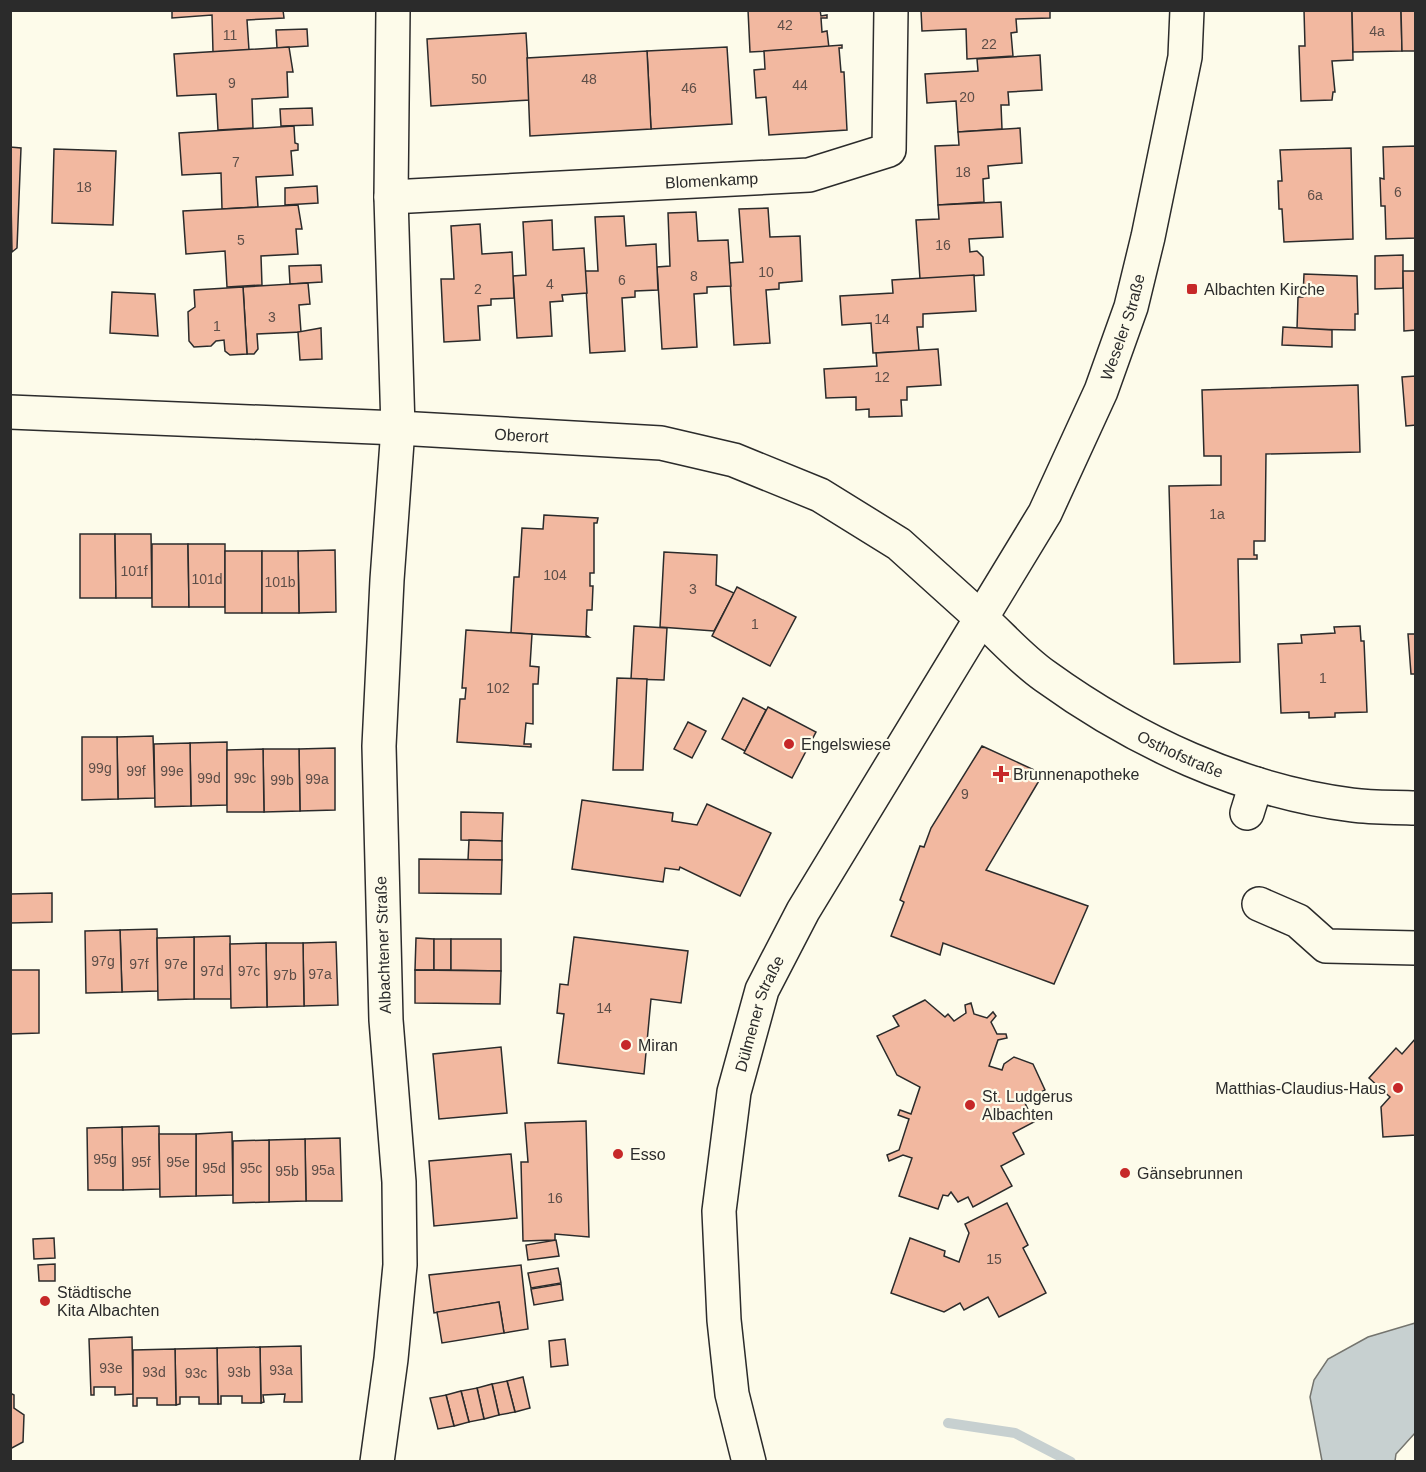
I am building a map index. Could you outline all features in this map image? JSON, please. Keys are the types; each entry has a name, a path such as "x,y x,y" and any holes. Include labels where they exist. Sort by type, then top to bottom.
{"street":[{"path":"393,10 391,197 398,428"},
{"name":"Blomenkamp","path":"391,197 809,175 889,150 891,10"},
{"name":"Weseler Straße","path":"981,618 1045,513 1101,391 1131,307 1148,237 1185,57 1187,10"},
{"name":"Oberort","path":"10,412 398,428 661,443 734,460 820,495 899,544 981,618"},
{"name":"Albachtener Straße","path":"377,1461 391,1359 400,1265 399,1182 386,1020 379,746 387,580 398,428"},
{"name":"Osthofstraße","path":"981,618 1044,676 1136,734 1182,757 1251,799 1416,808"},
{"name":"Dülmener Straße","path":"749,1461 732,1394 724,1320 719,1211 734,1092 743,1058 762,990 803,911 981,618"},
{"path":"1259,904 1298,921 1326,946 1416,948"}],"shaded area":[{"path":"1415,1323 1415,1433 1396,1454 1395,1461 1322,1461 1310,1397 1314,1380 1328,1359 1368,1337"}],"building":[{"path":"172,10 283,10 284,18 247,20 249,50 213,52 212,15 172,18"},
{"path":"748,10 820,10 821,16 827,15 827,18 821,18 822,32 827,31 829,48 750,52"},
{"path":"921,10 1050,10 1050,18 1016,19 1017,32 1011,33 1013,56 967,59 966,29 922,31"},
{"path":"1304,10 1352,10 1353,60 1332,61 1335,92 1333,92 1332,100 1301,101 1299,46 1305,46"},
{"path":"1352,10 1401,10 1402,51 1353,52"},
{"path":"1401,10 1416,10 1416,51 1402,51"},
{"path":"307,29 308,46 277,48 276,30"},
{"path":"526,33 530,100 431,106 427,39"},
{"path":"842,45 842,48 839,48 841,72 844,72 847,130 769,135 766,97 756,98 754,70 765,69 764,51"},
{"path":"289,47 293,72 287,72 288,97 252,99 253,128 218,130 216,94 177,96 174,54"},
{"path":"727,47 732,124 651,129 647,51"},
{"path":"647,51 651,129 530,136 527,58"},
{"path":"1040,55 1042,90 1008,92 1009,105 1001,105 1002,129 958,132 956,101 927,103 925,74 978,71 977,59"},
{"path":"312,108 313,125 281,126 280,109"},
{"path":"294,126 295,143 298,144 298,150 291,151 293,175 256,177 258,207 222,209 221,173 182,175 179,133"},
{"path":"1020,128 1022,163 988,166 989,178 983,179 984,202 938,205 935,146 959,145 958,132"},
{"path":"1416,146 1416,238 1386,239 1385,206 1381,206 1380,178 1384,179 1383,147"},
{"path":"10,147 21,148 17,248 12,252"},
{"path":"1351,148 1353,239 1284,242 1282,209 1279,209 1278,181 1282,181 1280,150"},
{"path":"54,149 116,151 113,225 52,223"},
{"path":"317,186 318,203 285,205 285,188"},
{"path":"1001,202 1003,237 969,239 970,252 977,251 983,257 984,275 920,279 916,220 939,219 938,205"},
{"path":"298,205 302,229 296,229 298,254 261,256 262,285 227,287 225,251 186,254 183,211"},
{"path":"768,208 770,237 800,236 802,281 779,283 779,289 766,290 770,343 734,345 729,263 743,262 739,209"},
{"path":"696,212 698,241 728,240 731,286 707,287 707,293 694,294 697,347 662,349 657,267 670,266 668,213"},
{"path":"624,216 626,246 656,244 658,290 635,291 635,297 622,298 625,351 590,353 585,271 598,271 595,217"},
{"path":"552,220 553,250 584,248 587,293 562,295 563,301 550,302 552,336 517,338 513,276 526,275 523,222"},
{"path":"480,224 482,254 512,252 514,298 491,299 491,305 478,306 480,340 444,342 441,279 454,279 451,226"},
{"path":"1403,255 1403,288 1375,289 1375,256"},
{"path":"321,265 322,282 290,284 289,266"},
{"path":"1403,271 1416,271 1416,330 1404,331"},
{"path":"1304,274 1357,276 1358,314 1355,314 1355,330 1297,329 1298,297 1303,297"},
{"path":"974,275 976,311 923,314 923,327 917,327 919,351 873,353 871,323 842,325 840,296 893,293 892,280"},
{"path":"308,283 310,304 299,305 301,332 257,334 258,349 254,354 247,354 243,287"},
{"path":"243,287 247,354 230,355 225,351 224,340 216,341 211,346 194,347 189,341 188,312 195,307 194,290"},
{"path":"112,292 155,294 158,336 110,333"},
{"path":"1283,327 1332,330 1332,347 1282,345"},
{"path":"321,328 322,359 300,360 298,332"},
{"path":"938,349 941,385 907,387 907,400 901,400 902,416 869,417 869,409 856,410 856,397 826,398 824,369 877,366 876,353"},
{"path":"1416,376 1416,425 1406,426 1402,377"},
{"path":"1358,385 1360,452 1266,454 1265,541 1254,541 1254,555 1257,555 1257,559 1238,559 1240,662 1174,664 1169,486 1221,485 1221,456 1204,456 1202,390"},
{"path":"544,515 598,518 597,523 594,523 594,573 590,573 590,586 593,586 592,610 587,610 586,635 589,637 511,633 514,577 519,577 522,528 543,529"},
{"path":"80,534 115,534 116,598 80,598"},
{"path":"115,534 151,534 152,598 116,598"},
{"path":"152,544 188,544 189,607 152,607"},
{"path":"188,544 225,544 225,607 189,607"},
{"path":"335,550 336,612 299,613 298,551"},
{"path":"225,551 262,551 262,613 225,613"},
{"path":"262,551 298,551 299,613 262,613"},
{"path":"664,552 717,555 716,585 734,593 714,631 660,627"},
{"path":"737,587 796,617 770,666 712,636"},
{"path":"634,626 667,628 664,680 631,679"},
{"path":"1360,626 1361,641 1364,641 1367,712 1335,713 1335,717 1309,718 1309,712 1281,713 1278,644 1302,643 1301,635 1335,633 1334,627"},
{"path":"466,630 532,634 530,666 539,667 538,684 533,684 533,724 526,723 524,744 531,744 531,747 457,742 460,699 465,699 466,688 462,688"},
{"path":"1408,634 1416,634 1416,674 1411,674"},
{"path":"617,678 647,679 643,770 613,770"},
{"path":"743,698 766,710 745,751 722,739"},
{"path":"768,707 816,732 792,778 744,753"},
{"path":"688,722 706,731 692,758 674,749"},
{"path":"153,736 155,798 118,799 117,737"},
{"path":"82,737 117,737 118,799 82,800"},
{"path":"227,742 227,805 191,806 190,743"},
{"path":"190,743 191,806 155,807 154,744"},
{"path":"982,746 1043,774 986,870 1088,906 1054,984 943,943 940,955 891,936 904,902 900,900 920,846 924,847 931,828"},
{"path":"335,748 335,810 300,811 299,749"},
{"path":"263,749 299,749 300,811 264,812"},
{"path":"263,749 264,812 227,812 227,750"},
{"path":"582,800 673,813 672,821 697,825 707,804 771,833 740,896 680,867 679,870 665,868 663,882 572,869"},
{"path":"461,812 503,813 502,841 461,840"},
{"path":"469,840 502,841 502,860 468,860"},
{"path":"419,859 502,860 501,894 419,893"},
{"path":"52,893 52,922 10,923 10,894"},
{"path":"157,929 158,991 122,992 120,930"},
{"path":"120,930 122,992 86,993 85,931"},
{"path":"230,936 231,999 194,999 194,937"},
{"path":"194,937 194,999 158,1000 157,938"},
{"path":"574,937 688,951 681,1003 651,999 644,1074 558,1063 564,1014 557,1013 560,984 568,985"},
{"path":"416,938 434,939 434,970 415,970"},
{"path":"434,939 451,939 451,970 434,970"},
{"path":"451,939 501,939 501,971 451,970"},
{"path":"336,942 338,1005 304,1006 303,943"},
{"path":"266,943 303,943 304,1006 267,1007"},
{"path":"266,943 267,1007 231,1008 230,944"},
{"path":"10,970 39,970 39,1033 10,1034"},
{"path":"415,970 501,971 500,1004 415,1003"},
{"name":"St. Ludgerus Albachten","path":"925,1000 945,1017 948,1014 954,1021 966,1013 965,1005 971,1003 974,1014 987,1018 993,1012 996,1016 991,1022 997,1034 1006,1034 1007,1038 998,1040 989,1066 1002,1070 1004,1064 1014,1057 1033,1064 1045,1090 1024,1101 1034,1122 1013,1133 1024,1154 1001,1166 1012,1186 973,1207 968,1197 958,1202 951,1192 948,1196 943,1195 938,1209 899,1196 912,1158 903,1155 889,1161 887,1155 899,1150 909,1119 898,1115 900,1110 911,1114 920,1087 897,1075 877,1036 899,1026 893,1016"},
{"name":"Matthias-Claudius-Haus","path":"1416,1038 1416,1135 1383,1137 1381,1107 1390,1097 1369,1078 1396,1048 1402,1054"},
{"path":"501,1047 507,1113 439,1119 433,1054"},
{"path":"586,1121 589,1237 555,1234 555,1240 523,1241 521,1162 528,1162 525,1123"},
{"path":"159,1126 160,1189 123,1190 122,1127"},
{"path":"122,1127 123,1190 88,1190 87,1128"},
{"path":"232,1132 233,1195 196,1196 196,1134"},
{"path":"159,1134 196,1134 196,1196 160,1197"},
{"path":"340,1138 342,1201 306,1201 305,1139"},
{"path":"305,1139 306,1201 269,1202 269,1140"},
{"path":"269,1140 269,1202 233,1203 233,1141"},
{"path":"511,1154 517,1218 434,1226 429,1161"},
{"path":"1007,1203 1028,1245 1023,1248 1046,1293 999,1317 988,1297 964,1310 960,1303 944,1312 891,1293 910,1238 945,1251 944,1256 959,1262 969,1233 965,1224"},
{"path":"54,1238 55,1258 34,1259 33,1239"},
{"path":"556,1240 559,1256 528,1260 526,1245"},
{"path":"55,1264 55,1281 39,1281 38,1265"},
{"path":"521,1265 528,1329 504,1333 499,1302 434,1313 429,1275"},
{"path":"558,1268 561,1283 531,1288 528,1273"},
{"path":"561,1284 563,1300 534,1305 531,1289"},
{"path":"499,1302 504,1333 442,1343 437,1312"},
{"path":"132,1337 133,1394 115,1395 115,1387 94,1387 94,1395 91,1395 89,1339"},
{"path":"565,1339 568,1365 551,1367 549,1341"},
{"path":"301,1346 302,1402 284,1402 285,1394 263,1395 264,1402 261,1403 260,1347"},
{"path":"260,1347 261,1403 242,1403 242,1396 221,1396 221,1404 218,1404 217,1348"},
{"path":"217,1348 218,1404 199,1404 199,1397 180,1397 180,1404 176,1405 175,1349"},
{"path":"175,1349 176,1405 157,1405 157,1398 137,1398 137,1406 133,1406 133,1350"},
{"path":"523,1377 530,1408 515,1412 507,1381"},
{"path":"507,1381 515,1412 499,1415 492,1384"},
{"path":"492,1384 499,1415 484,1419 477,1388"},
{"path":"477,1388 484,1419 469,1422 461,1391"},
{"path":"461,1391 469,1422 454,1426 446,1395"},
{"path":"10,1393 14,1395 14,1408 24,1415 23,1442 10,1449"},
{"path":"446,1395 454,1426 438,1429 430,1398"}],"waterway":[{"path":"948,1423 1015,1433 1071,1462"}],"place":[{"name":"Albachten Kirche","path":"1192,289"},
{"name":"Engelswiese","path":"789,744"},
{"name":"Brunnenapotheke","path":"1001,774"},
{"name":"Miran","path":"626,1045"},
{"name":"Matthias-Claudius-Haus","path":"1398,1088"},
{"name":"St. Ludgerus Albachten","path":"970,1105"},
{"name":"Esso","path":"618,1154"},
{"name":"Gänsebrunnen","path":"1125,1173"},
{"name":"Städtische Kita Albachten","path":"45,1301"}]}
